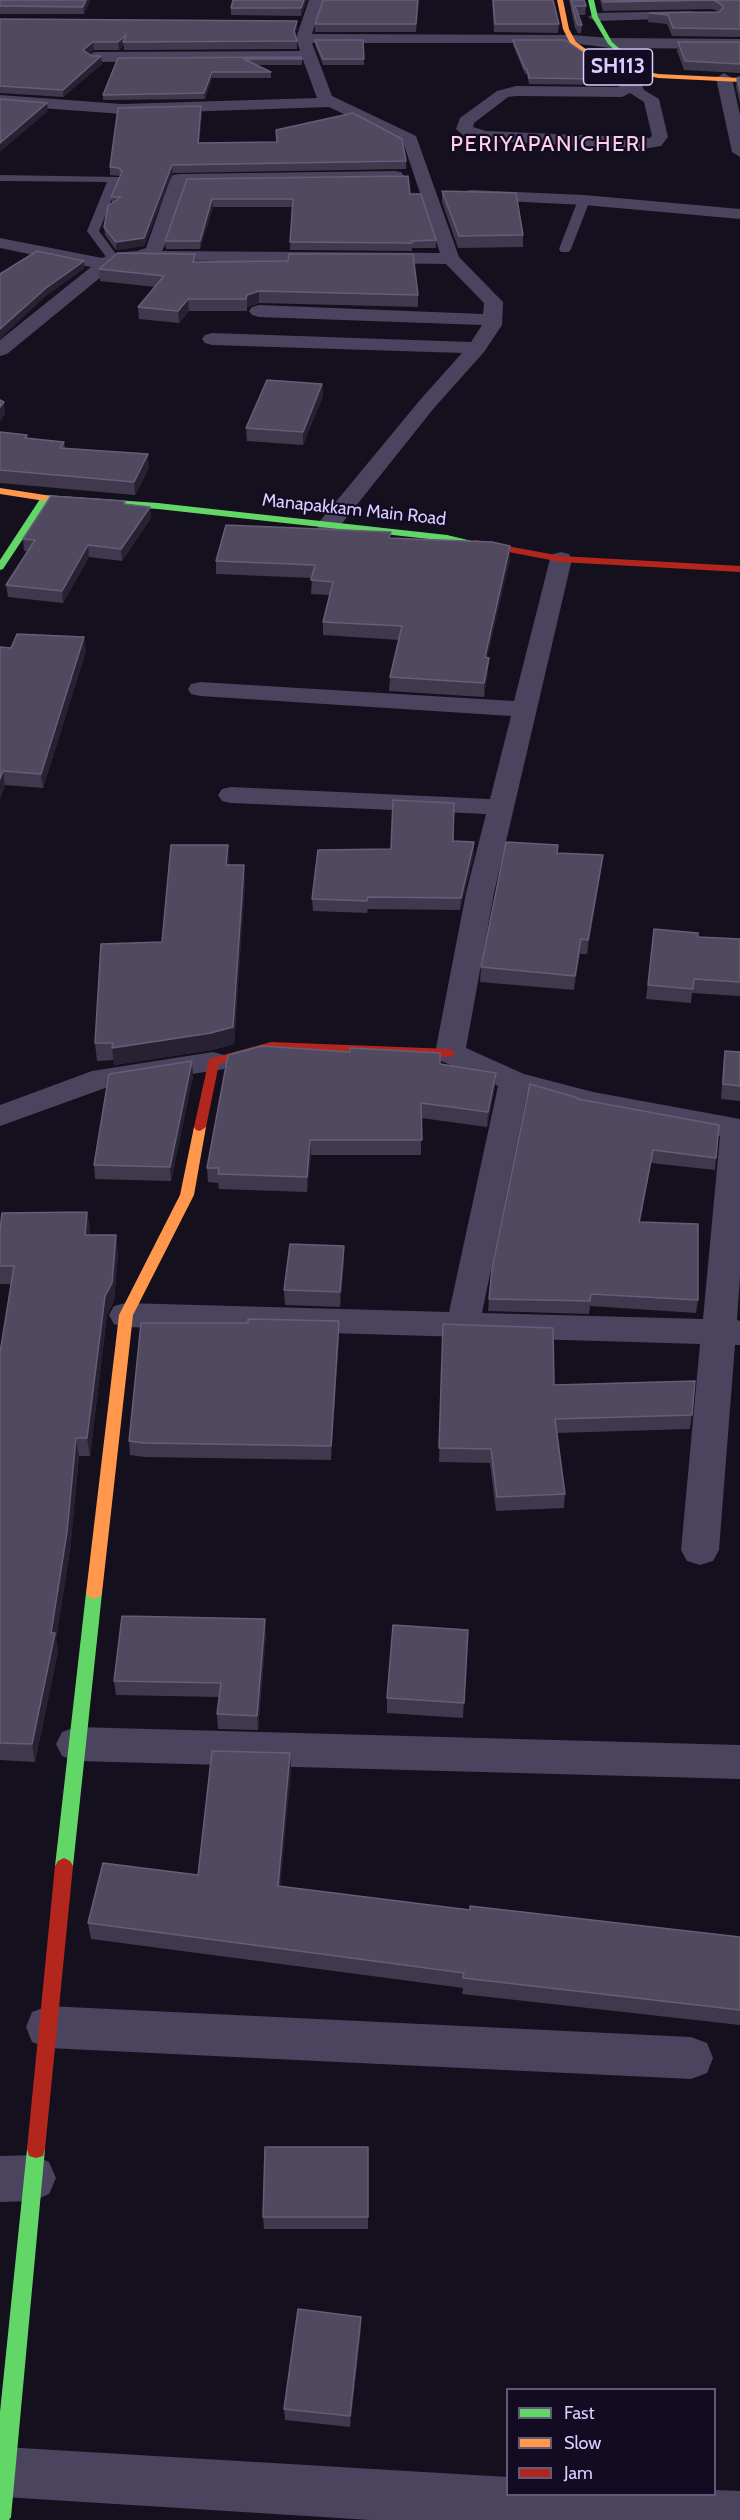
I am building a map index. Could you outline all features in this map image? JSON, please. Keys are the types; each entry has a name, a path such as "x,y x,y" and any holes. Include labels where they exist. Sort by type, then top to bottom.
{"main road":[{"name":"SH113","path":"560,0 566,29 572,39 585,53 633,83"},
{"name":"SH113","path":"591,0 595,17 633,83"},
{"name":"SH113","path":"633,83 669,70 726,79"},
{"name":"Manapakkam Main Road","path":"0,491 45,498 158,506 447,538 561,559 740,569"},
{"path":"0,567 45,498"},
{"path":"2,2494 16,2179 48,2027 76,1744 126,1315 188,1195 213,1062 271,1046 450,1053"}],"street":[{"path":"316,0 303,34 325,99 410,139 424,176 442,194 451,260 494,303 492,325 477,348 427,404 328,526"},
{"path":"595,17 701,15"},
{"path":"94,57 303,34 572,39 610,43 740,44"},
{"path":"633,83 650,97 659,140 643,144 553,134 479,136 466,132 464,127 466,121 503,94 516,91 633,83 740,66"},
{"path":"726,79 740,152"},
{"path":"0,100 122,109 331,102"},
{"path":"140,256 153,251 162,232 179,178 424,176"},
{"path":"442,194 584,200 740,214"},
{"path":"0,243 110,261 140,256 451,260"},
{"path":"0,350 110,261"},
{"path":"259,311 493,320"},
{"path":"0,325 28,328"},
{"path":"212,339 477,348"},
{"path":"561,559 480,893 450,1053 514,1080 593,1102 738,1129 730,1333 700,1550"},
{"path":"200,689 525,709"},
{"path":"231,795 501,807"},
{"path":"0,1116 103,1078 213,1062"},
{"path":"463,1325 514,1080"},
{"path":"126,1315 730,1333"},
{"path":"76,1744 740,1762"},
{"path":"48,2027 691,2058"},
{"path":"2,2494 740,2517"}],"lane":[{"path":"0,178 114,179 93,231 110,261"},
{"path":"565,249 584,200"}],"building":[{"path":"0,0 86,0 83,7 0,6"},
{"path":"233,0 304,0 301,8 231,8"},
{"path":"323,0 418,0 416,24 315,24"},
{"path":"493,0 553,0 559,24 495,24"},
{"path":"571,0 584,0 586,6 575,6 582,25 578,25"},
{"path":"603,0 714,0 603,2"},
{"path":"714,0 740,0 740,29 673,28 668,15 649,13 719,12 723,8 722,5"},
{"path":"0,19 297,21 294,31 297,41 123,42 126,35 118,42 93,42 83,50 92,56 101,56 63,90 0,86"},
{"path":"315,40 363,40 364,59 323,59"},
{"path":"513,40 565,40 594,60 601,79 529,78"},
{"path":"678,42 740,42 740,64 685,61"},
{"path":"301,57 302,59 244,59 271,72 212,72 204,93 103,95 118,58"},
{"path":"0,99 47,103 0,143"},
{"path":"201,106 198,143 277,142 276,130 353,113 402,139 406,161 172,165 144,238 116,242 104,227 108,206 121,197 111,197 122,172 119,168 110,167 118,108"},
{"path":"408,176 410,194 421,194 436,240 412,241 412,243 290,242 293,199 212,199 200,241 165,241 187,179"},
{"path":"442,191 516,193 523,235 459,236"},
{"path":"37,251 84,261 46,288 0,329 0,274"},
{"path":"118,253 195,254 193,262 288,261 289,254 413,254 418,295 259,291 247,295 246,299 188,299 178,311 138,307 164,276 99,269"},
{"path":"267,380 322,384 303,432 246,428"},
{"path":"0,432 27,435 25,438 64,442 60,448 148,454 134,482 0,470"},
{"path":"51,496 125,501 124,504 150,507 121,549 88,545 62,591 6,585 35,540 23,539"},
{"path":"226,525 391,532 389,538 492,542 510,546 485,657 489,658 484,683 390,677 402,626 323,622 333,582 311,580 315,565 216,561"},
{"path":"17,634 84,637 41,774 3,771 0,779 0,647 11,648"},
{"path":"393,800 454,803 453,841 474,842 461,898 368,897 367,901 312,899 318,850 391,849"},
{"path":"506,842 558,845 557,853 603,855 588,940 581,939 575,976 481,967"},
{"path":"171,845 228,845 226,865 244,865 233,1027 211,1033 112,1048 113,1043 95,1043 101,944 162,942"},
{"path":"654,929 698,933 698,937 740,939 740,982 694,979 693,989 648,985"},
{"path":"262,1046 350,1052 350,1048 440,1053 440,1064 496,1073 488,1112 421,1103 422,1140 310,1140 307,1177 218,1174 219,1168 207,1168 228,1055"},
{"path":"725,1051 740,1052 740,1086 723,1084"},
{"path":"192,1061 170,1167 94,1165 109,1074"},
{"path":"530,1084 578,1099 719,1125 716,1158 653,1150 639,1222 698,1224 698,1300 591,1294 590,1301 489,1299 492,1268"},
{"path":"87,1212 85,1235 116,1235 112,1283 105,1296 87,1438 76,1438 67,1532 51,1633 55,1633 32,1744 0,1743 0,1353 14,1266 0,1266 2,1213"},
{"path":"290,1244 344,1246 340,1292 284,1290"},
{"path":"248,1319 339,1321 331,1446 129,1441 141,1323 248,1323"},
{"path":"443,1324 553,1328 554,1385 695,1381 692,1415 555,1419 565,1494 497,1497 491,1449 439,1448"},
{"path":"122,1616 265,1619 257,1716 217,1714 221,1683 114,1681"},
{"path":"393,1625 468,1630 464,1703 387,1698"},
{"path":"212,1751 290,1753 278,1886 470,1910 470,1906 740,1937 740,2010 463,1978 464,1973 88,1923 103,1863 198,1875"},
{"path":"265,2147 368,2147 368,2217 263,2217"},
{"path":"298,2309 361,2317 350,2416 284,2409"}],"traffic: fast":[{"path":"591,0 595,17 610,43 619,51 644,64"},
{"path":"0,567 45,498 158,506 475,543"},
{"path":"64,1866 94,1593"},
{"path":"0,2517 36,2149"}],"traffic: slow":[{"path":"560,0 566,29 573,43 602,63 658,76 740,80"},
{"path":"0,491 45,498"},
{"path":"94,1593 126,1315 187,1195 200,1127"}],"traffic: jam":[{"path":"475,543 561,559 740,569"},
{"path":"200,1127 213,1062 271,1046 450,1053"},
{"path":"36,2149 64,1866"}],"district":[{"name":"PERIYAPANICHERI","path":"549,145"}]}
